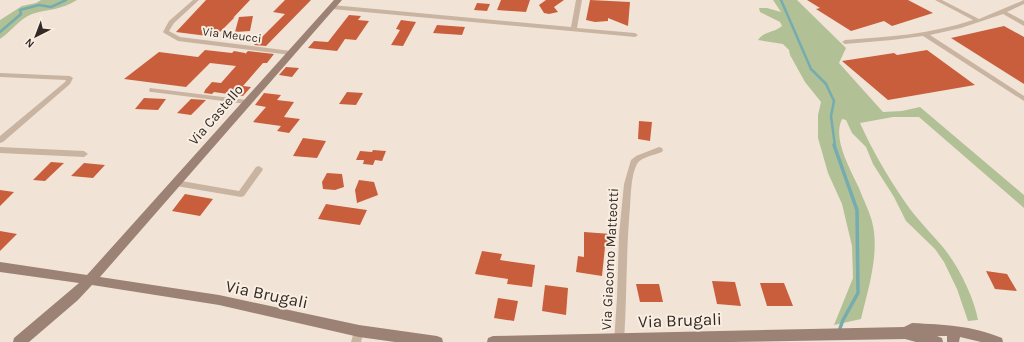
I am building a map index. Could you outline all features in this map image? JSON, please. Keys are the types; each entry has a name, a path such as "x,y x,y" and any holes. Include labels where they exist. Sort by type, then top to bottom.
{"street":[{"name":"Via Meucci","path":"196,0 171,22 166,32 178,39 291,53"},
{"name":"Via Castello","path":"19,342 74,296 90,280 338,0"},
{"path":"574,29 579,0"},
{"path":"938,0 977,20"},
{"path":"846,42 924,34 1002,12 1024,2"},
{"path":"332,7 635,35"},
{"path":"1002,12 1024,24"},
{"path":"924,34 1024,99"},
{"path":"0,75 70,78 68,83 0,140"},
{"path":"152,90 247,102"},
{"path":"0,150 84,154"},
{"name":"Via Giacomo Matteotti","path":"619,340 622,296 623,235 628,184 634,162 639,158 659,150"},
{"path":"176,183 241,194 259,169"},
{"name":"Via Brugali","path":"0,267 219,300 357,337 430,342"},
{"path":"905,333 912,330 955,337 978,335 997,342"},
{"path":"905,333 937,342"},
{"name":"Via Brugali","path":"493,342 743,339 818,334 905,333"}],"green space":[{"path":"41,0 77,0 60,8 27,16 0,39 0,20 22,6 36,3"},
{"path":"773,0 797,0 846,48 839,63 883,112 902,111 920,107 1024,195 1024,208 919,117 893,117 860,123 892,183 918,219 954,262 969,291 978,320 968,321 957,289 944,262 935,249 906,221 894,197 873,164 866,147 852,133 846,120 842,119 839,136 841,145 847,164 871,217 875,249 872,272 861,319 834,325 853,278 852,246 842,204 828,173 818,138 818,115 821,102 805,82 790,55 789,50 783,44 758,40 766,33 776,30 782,26 780,22 760,12 759,8 767,8 781,12"}],"building":[{"path":"206,0 250,0 215,37 176,32"},
{"path":"285,0 311,0 266,46 254,45 285,14 273,12"},
{"path":"501,0 530,0 526,12 497,10"},
{"path":"546,0 564,0 554,7 558,12 549,14 544,13 539,5"},
{"path":"590,0 630,2 628,26 608,18 608,21 595,22 586,20"},
{"path":"807,0 908,0 933,13 892,26 884,21 851,31 816,9 820,8"},
{"path":"477,3 490,4 487,11 474,10"},
{"path":"349,15 361,16 358,20 369,21 356,40 345,39 337,51 308,48 314,41 328,42"},
{"path":"253,16 250,31 235,32 239,17"},
{"path":"401,20 416,22 403,46 391,45 400,30 396,29"},
{"path":"437,25 465,27 462,35 433,33"},
{"path":"1004,26 1024,37 1024,84 951,38"},
{"path":"205,50 232,53 234,51 245,54 248,51 274,54 267,63 263,63 243,86 251,87 243,96 214,92 212,94 204,93 212,82 221,83 236,66 210,63 186,87 124,79 159,52 198,57"},
{"path":"927,50 975,85 888,100 842,61 894,53 897,55"},
{"path":"286,67 299,68 292,77 279,75"},
{"path":"347,92 363,93 356,105 339,104"},
{"path":"264,93 281,95 277,100 294,102 284,117 300,119 289,133 277,131 281,126 253,122 266,107 255,105"},
{"path":"144,98 166,99 158,110 135,109"},
{"path":"191,99 206,100 191,115 177,113"},
{"path":"639,121 652,122 650,141 638,139"},
{"path":"303,138 326,141 317,158 293,156"},
{"path":"373,150 386,151 382,161 375,160 373,165 363,164 364,160 356,160 360,151 372,152"},
{"path":"51,162 64,163 45,181 33,180"},
{"path":"84,163 105,165 93,178 71,176"},
{"path":"327,173 342,174 344,187 335,190 323,189 322,182"},
{"path":"359,180 374,182 378,195 357,203 355,190"},
{"path":"0,190 14,192 0,206"},
{"path":"185,194 213,199 200,216 172,211"},
{"path":"326,204 367,210 360,225 318,219"},
{"path":"0,231 17,234 0,251"},
{"path":"584,232 611,234 612,248 605,247 602,276 576,272 578,256 584,257"},
{"path":"482,251 502,254 500,260 535,265 532,287 507,284 508,279 475,274"},
{"path":"986,271 1007,274 1017,291 995,289"},
{"path":"712,281 735,282 741,306 717,304"},
{"path":"760,283 784,283 793,306 767,306"},
{"path":"636,284 659,284 663,302 640,302"},
{"path":"545,285 568,288 566,315 542,311"},
{"path":"498,298 518,301 514,321 494,318"}],"waterway":[{"path":"0,32 21,14 20,10 39,5 51,7 66,0"},
{"path":"781,0 811,69 826,84 834,101 831,116 835,146"},
{"path":"834,145 857,210 858,293 843,320 839,331"}]}
